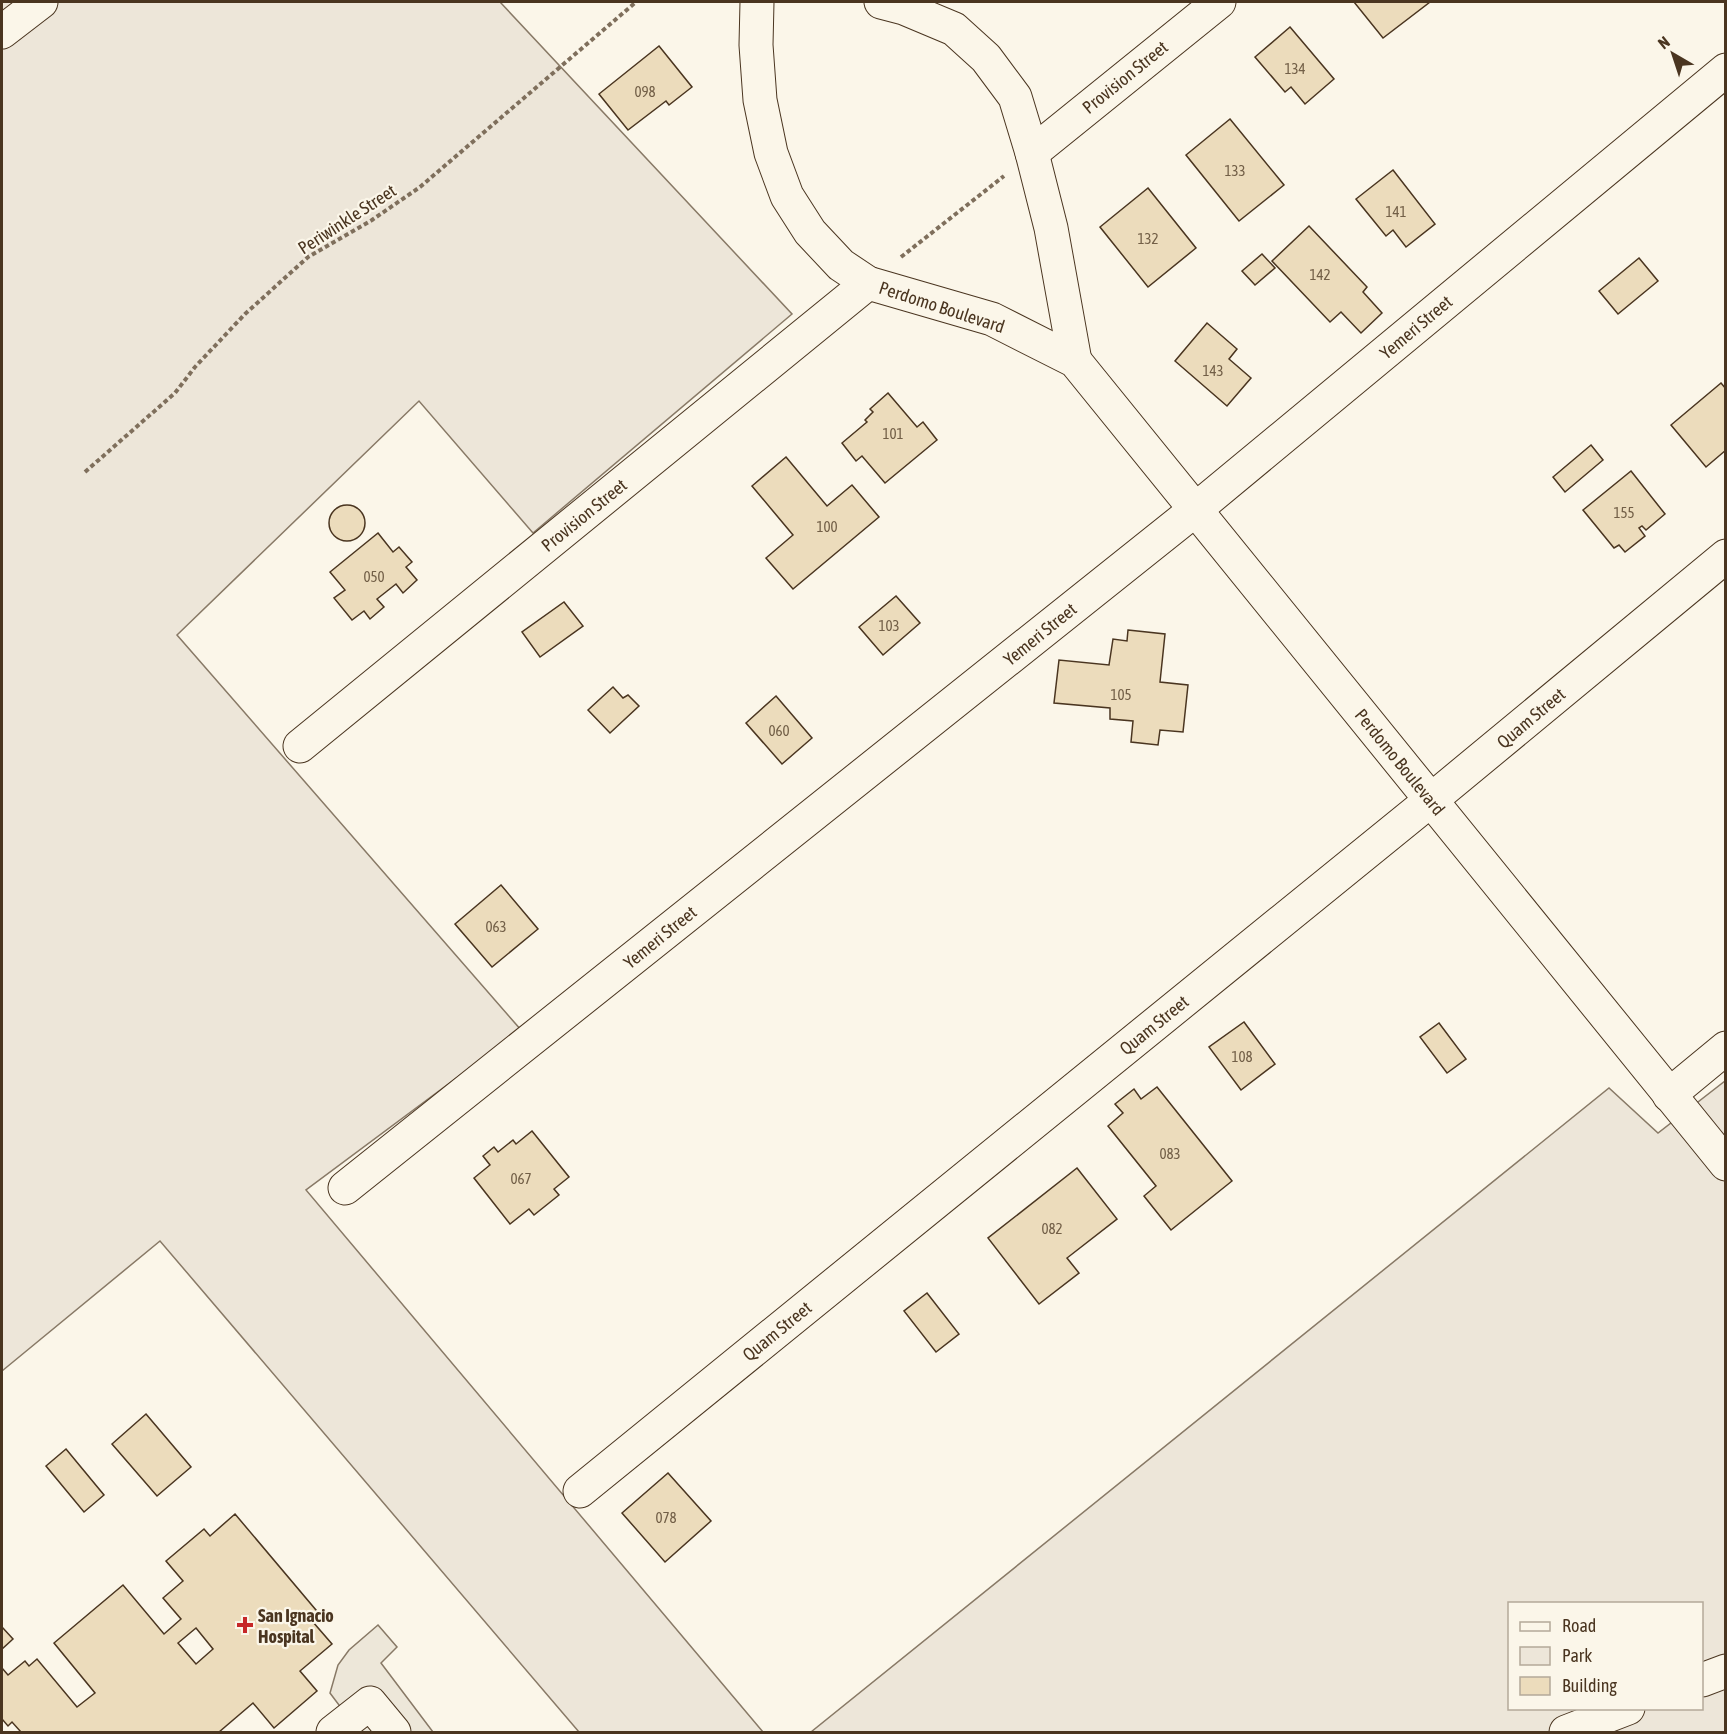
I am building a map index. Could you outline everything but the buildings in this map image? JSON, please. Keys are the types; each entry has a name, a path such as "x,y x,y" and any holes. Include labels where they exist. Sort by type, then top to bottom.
{"street":[{"path":"2,32 41,2"},
{"name":"Perdomo Boulevard","path":"757,2 756,45 760,100 771,153 787,196 810,232 841,265 868,283 992,319 1075,361 1725,1164"},
{"name":"Perdomo Boulevard","path":"881,2 904,8 954,29 986,58 1015,97 1051,228 1075,361"},
{"name":"Provision Street","path":"1032,153 1218,2"},
{"name":"Yemeri Street","path":"345,1188 1196,510 1725,70"},
{"name":"Provision Street","path":"300,746 868,283"},
{"name":"Quam Street","path":"580,1491 1431,800 1725,556"},
{"path":"1669,1095 1725,1048"},
{"path":"1703,1679 1725,1671"},
{"path":"333,1732 370,1702 394,1732"},
{"path":"1566,1732 1623,1710"}],"path":[{"name":"Periwinkle Street","path":"85,472 175,393 245,314 308,257 372,220 420,187 636,2"},
{"path":"868,283 1032,153"}],"green space":[{"path":"2,2 500,2 792,314 533,533 419,401 177,635 521,1030 306,1190 763,1732 579,1732 160,1241 2,1371"},
{"path":"1725,1081 1725,1732 811,1732 1609,1088 1658,1133"}],"shaded area":[{"path":"378,1625 397,1647 381,1663 433,1732 320,1732 345,1713 330,1693 338,1665 349,1650"}],"place":[{"name":"San Ignacio Hospital","path":"245,1625"}]}
